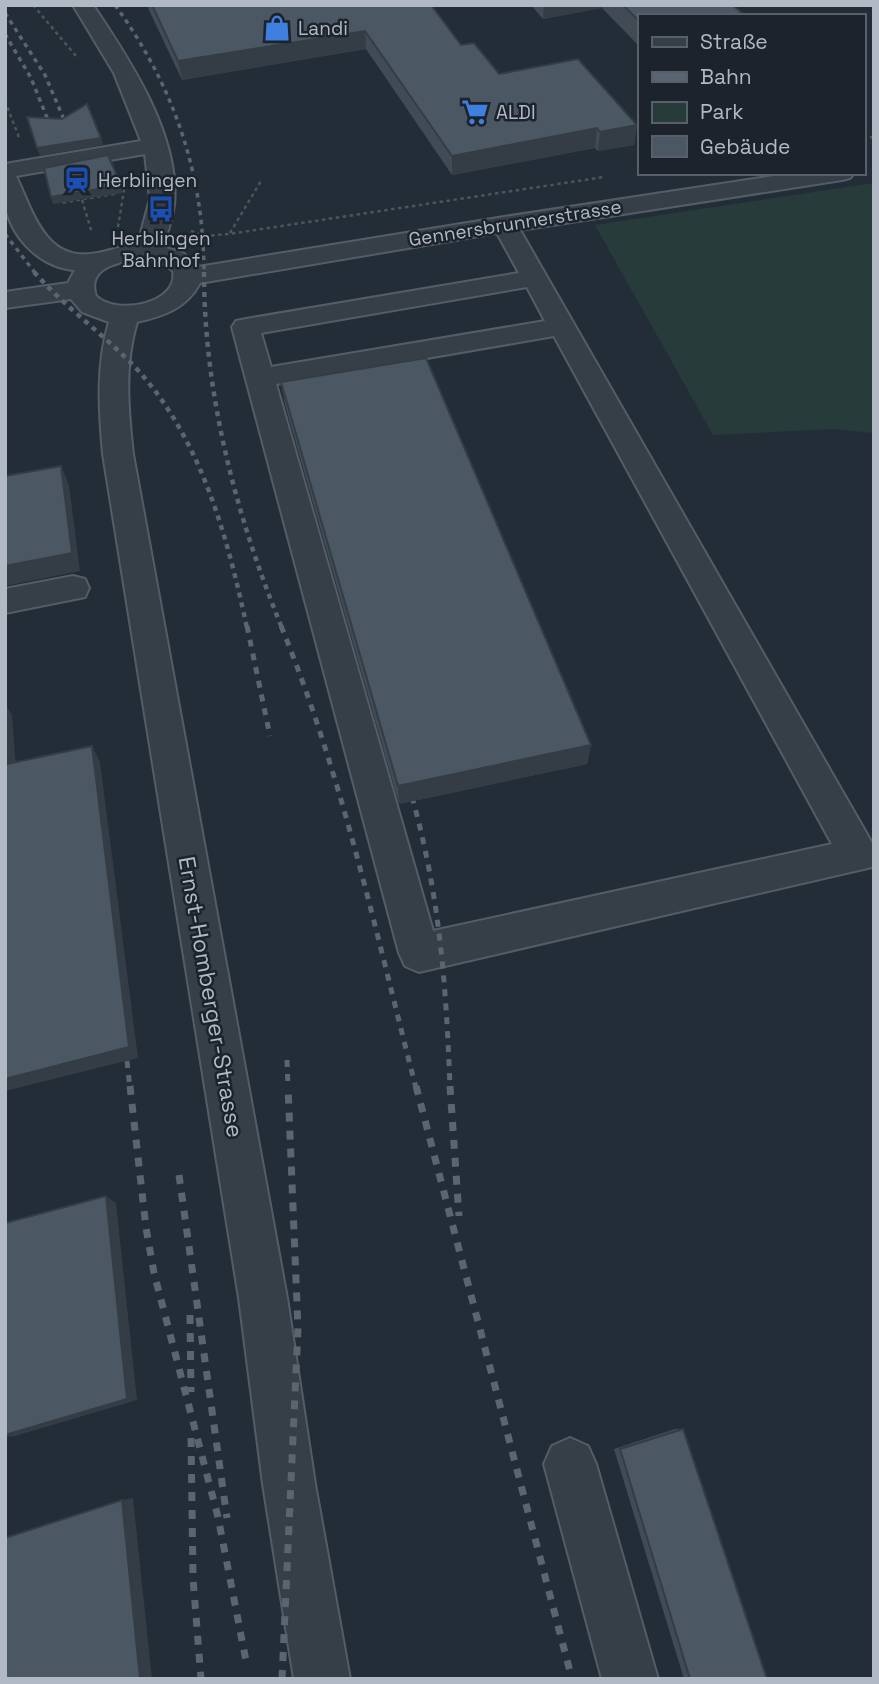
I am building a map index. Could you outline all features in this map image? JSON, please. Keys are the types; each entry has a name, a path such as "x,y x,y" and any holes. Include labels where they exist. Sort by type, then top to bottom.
{"street":[{"path":"84,5 120,65 156,145 162,201 149,251"},
{"path":"5,171 156,145"},
{"name":"Gennersbrunnerstrasse","path":"188,277 504,224 829,175"},
{"path":"5,177 21,214 41,245 53,256 66,261 95,250 149,251 176,259 185,267 187,286 171,303 141,314 107,314 92,308 83,300 78,290 95,250"},
{"path":"504,224 535,278 562,326 858,855 419,953 246,327 535,278"},
{"path":"5,300 78,290"},
{"name":"Ernst-Homberger-Strasse","path":"125,315 116,347 113,376 112,397 118,454 263,1298 289,1484 322,1679"},
{"path":"260,377 562,326"},
{"path":"5,601 73,588"},
{"path":"570,1464 630,1679"}],"path":[{"path":"33,5 81,63"},
{"path":"5,101 21,144"},
{"path":"162,201 184,228 204,236 612,176"},
{"path":"229,234 261,181"},
{"path":"60,200 61,203 82,200 114,194 113,192"},
{"path":"82,200 95,250"}],"green space":[{"path":"874,183 874,433 833,429 713,435 595,225"}],"building":[{"path":"152,5 431,5 461,45 474,43 499,74 578,59 637,125 600,132 597,128 452,156 365,31 178,61"},
{"path":"623,5 733,5 743,14 638,14 638,20"},
{"path":"87,104 101,138 37,148 27,117 62,119"},
{"path":"108,155 121,185 51,197 44,168"},
{"path":"426,358 591,745 398,786 281,382"},
{"path":"61,466 72,553 5,566 5,476"},
{"path":"5,741 7,764 92,746 129,1047 5,1079"},
{"path":"106,1196 127,1399 5,1435 5,1223"},
{"path":"683,1429 767,1679 690,1679 620,1449"},
{"path":"122,1500 140,1679 5,1679 5,1538"}],"railway":[{"path":"115,5 154,67 182,132 198,201 204,274"},
{"path":"5,13 45,75 71,136"},
{"path":"5,34 31,78 54,135"},
{"path":"5,234 36,274"},
{"path":"34,272 135,367 178,425 194,456 220,523 247,628"},
{"path":"204,272 210,363 226,454 250,542 282,628"},
{"path":"247,626 270,736"},
{"path":"281,626 303,682 340,796 416,1088"},
{"path":"408,783 434,897 443,971 450,1088"},
{"path":"287,1060 288,1088"},
{"path":"127,1061 130,1088"},
{"path":"130,1086 146,1228 154,1273 218,1517 247,1666"},
{"path":"282,1679 298,1328 288,1086"},
{"path":"416,1086 572,1679"},
{"path":"450,1086 459,1216"},
{"path":"179,1175 227,1518"},
{"path":"190,1315 191,1392"},
{"path":"191,1438 193,1578 201,1679"}],"place":[{"name":"Landi","path":"277,28"},
{"name":"ALDI","path":"475,112"},
{"name":"Herblingen","path":"77,180"},
{"name":"Herblingen Bahnhof","path":"161,209"}]}
